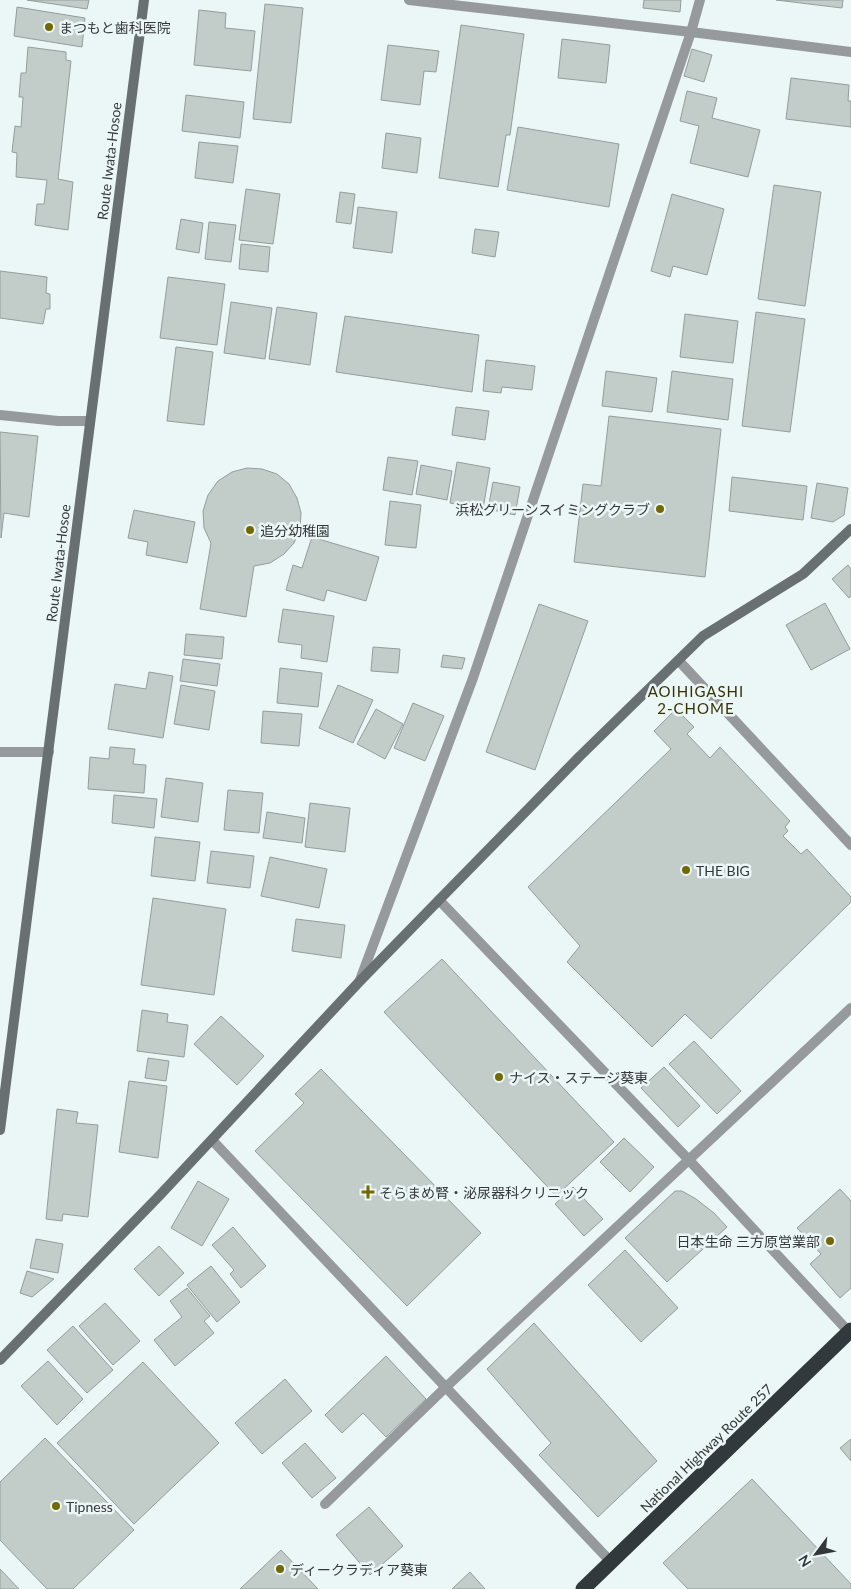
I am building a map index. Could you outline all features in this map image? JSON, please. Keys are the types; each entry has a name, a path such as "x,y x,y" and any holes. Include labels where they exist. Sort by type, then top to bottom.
{"highway":[{"name":"National Highway Route 257","path":"583,1589 850,1331"}],"street":[{"name":"Route Iwata-Hosoe","path":"0,1130 144,0"},
{"path":"409,0 851,52"},
{"path":"360,981 473,678 691,32 700,0"},
{"path":"0,415 89,422"},
{"path":"0,1360 212,1140 360,981 580,756 703,636 803,574 851,529"},
{"path":"679,661 851,845"},
{"path":"0,752 49,752"},
{"path":"439,900 850,1331"},
{"path":"325,1504 446,1387 851,1008"},
{"path":"212,1140 611,1562"}],"building":[{"path":"27,0 89,0 87,9"},
{"path":"644,0 681,0 680,12 643,8"},
{"path":"776,0 843,0 842,8"},
{"path":"265,4 303,8 291,123 253,119"},
{"name":"まつもと歯科医院","path":"17,7 85,18 82,47 14,36"},
{"path":"199,10 226,13 225,28 255,31 251,71 194,65"},
{"path":"461,25 524,34 510,135 506,135 498,187 439,178"},
{"path":"562,39 610,45 606,83 558,78"},
{"path":"388,45 439,51 436,72 424,71 420,105 381,100"},
{"path":"28,47 66,52 66,60 71,61 58,179 73,182 68,230 35,225 37,204 44,204 47,180 16,177 17,153 12,152 15,126 21,127 23,97 19,97 21,73 26,73"},
{"path":"692,49 712,55 704,82 684,76"},
{"path":"791,78 849,85 848,101 851,101 851,127 786,119"},
{"path":"687,91 717,98 712,118 760,130 748,177 690,163 699,126 680,121"},
{"path":"186,95 244,102 240,138 182,131"},
{"path":"518,127 619,144 609,207 507,190"},
{"path":"386,133 421,138 417,173 382,168"},
{"path":"199,142 238,146 233,183 195,178"},
{"path":"774,185 821,192 805,306 758,299"},
{"path":"246,189 280,194 273,244 239,240"},
{"path":"340,192 355,194 351,224 336,222"},
{"path":"672,194 724,209 707,275 673,266 670,277 651,271"},
{"path":"358,207 397,212 392,253 353,248"},
{"path":"181,219 203,223 199,253 176,249"},
{"path":"209,222 236,225 231,262 205,259"},
{"path":"475,229 499,232 495,257 472,253"},
{"path":"241,244 270,247 268,272 239,269"},
{"path":"0,271 47,277 46,293 50,294 50,309 46,309 43,324 0,318"},
{"path":"168,277 225,284 217,345 160,338"},
{"path":"231,302 272,308 265,359 224,353"},
{"path":"277,307 317,313 310,365 269,359"},
{"path":"756,312 805,319 790,432 742,426"},
{"path":"685,314 738,321 733,363 680,357"},
{"path":"345,316 479,335 472,392 336,372"},
{"path":"176,347 213,352 204,425 167,421"},
{"path":"486,360 535,366 532,390 502,387 501,393 483,391"},
{"path":"606,371 657,378 652,412 602,406"},
{"path":"672,371 733,379 728,420 667,412"},
{"path":"456,407 489,411 485,440 452,435"},
{"path":"609,416 721,429 705,577 574,562 583,484 601,486"},
{"path":"0,432 38,436 29,517 4,513 1,538"},
{"path":"388,457 418,461 412,495 383,490"},
{"path":"457,462 490,468 483,509 450,503"},
{"path":"421,465 452,471 447,500 416,494"},
{"path":"247,468 262,469 277,474 289,484 297,498 301,513 300,528 294,543 284,554 270,563 254,566 246,617 200,609 211,543 204,528 203,511 208,495 218,481 232,472"},
{"path":"732,477 807,486 803,520 729,511"},
{"path":"493,482 520,487 515,515 488,509"},
{"path":"817,483 848,488 844,515 833,522 811,518"},
{"path":"390,501 421,505 416,548 385,545"},
{"path":"134,510 195,522 187,563 146,555 148,542 128,538"},
{"path":"312,537 379,557 366,601 327,590 324,601 286,590 293,565 302,568"},
{"path":"848,565 851,569 851,596 849,598 832,579"},
{"path":"825,603 850,649 811,670 786,625"},
{"path":"539,604 588,621 535,770 486,752"},
{"path":"283,609 334,616 327,662 301,658 302,645 278,642"},
{"path":"186,634 224,637 222,659 184,655"},
{"path":"373,647 400,649 398,673 371,671"},
{"path":"443,655 465,658 462,669 441,667"},
{"path":"183,659 220,664 217,686 180,681"},
{"path":"280,668 322,673 318,707 277,703"},
{"path":"149,672 173,676 163,738 108,729 115,684 146,689"},
{"path":"181,685 215,691 209,730 174,724"},
{"path":"338,685 373,700 353,743 319,728"},
{"path":"413,703 444,716 425,761 394,748"},
{"path":"376,709 403,724 385,759 357,744"},
{"name":"THE BIG","path":"676,709 694,727 687,734 710,758 720,747 790,821 785,827 788,831 783,836 801,854 807,849 851,897 851,902 711,1039 685,1014 652,1047 567,962 580,946 528,887 671,749 654,731"},
{"path":"263,711 302,714 299,746 261,743"},
{"path":"110,747 135,749 133,764 146,765 144,793 88,789 90,757 109,759"},
{"path":"166,778 203,783 198,822 161,817"},
{"path":"228,790 263,793 259,833 224,830"},
{"path":"114,795 157,799 154,828 112,823"},
{"path":"310,803 350,808 345,852 305,847"},
{"path":"267,812 305,818 302,843 263,838"},
{"path":"155,837 200,842 195,881 151,876"},
{"path":"211,851 254,856 250,888 207,883"},
{"path":"270,857 327,869 319,908 261,896"},
{"path":"153,898 226,909 214,995 141,985"},
{"path":"296,919 345,925 341,958 292,951"},
{"name":"ナイス・ステージ葵東","path":"442,959 614,1142 556,1196 384,1012"},
{"path":"142,1010 168,1014 167,1022 188,1025 184,1057 137,1051"},
{"path":"221,1016 264,1056 237,1085 194,1044"},
{"path":"694,1041 741,1091 717,1114 669,1064"},
{"path":"148,1058 169,1061 166,1081 145,1078"},
{"path":"664,1067 700,1106 678,1127 641,1088"},
{"name":"そらまめ腎・泌尿器科クリニック","path":"321,1069 481,1233 407,1306 255,1151 304,1103 295,1094"},
{"path":"129,1081 167,1086 158,1158 119,1152"},
{"path":"57,1109 78,1112 76,1123 98,1125 88,1217 63,1214 62,1221 46,1219"},
{"path":"624,1138 654,1167 630,1192 600,1162"},
{"path":"198,1181 229,1199 202,1246 171,1228"},
{"path":"573,1187 603,1219 584,1236 555,1204"},
{"name":"日本生命 三方原営業部","path":"840,1189 851,1201 851,1288 840,1298 810,1264 821,1254 797,1228"},
{"path":"675,1191 682,1191 696,1199 714,1213 727,1227 667,1282 625,1238"},
{"path":"233,1227 266,1266 241,1288 230,1274 234,1270 212,1245"},
{"path":"36,1239 63,1244 58,1273 30,1268"},
{"path":"159,1246 184,1273 159,1296 134,1269"},
{"path":"625,1250 678,1308 641,1342 588,1285"},
{"path":"211,1266 240,1302 217,1322 187,1285"},
{"path":"27,1271 54,1279 32,1297 20,1293"},
{"path":"187,1288 210,1316 204,1321 214,1333 175,1366 154,1340 182,1317 170,1301"},
{"path":"105,1303 140,1341 113,1365 79,1326"},
{"path":"534,1323 657,1461 598,1517 539,1455 551,1443 487,1369"},
{"path":"73,1326 113,1370 87,1393 47,1350"},
{"path":"386,1356 426,1399 386,1437 363,1413 342,1433 325,1415"},
{"path":"48,1361 83,1399 57,1425 21,1386"},
{"path":"143,1362 219,1443 134,1524 57,1443"},
{"path":"285,1379 312,1411 262,1454 235,1423"},
{"name":"Tipness","path":"45,1438 134,1530 73,1589 47,1589 0,1540 0,1482"},
{"path":"851,1439 851,1461 840,1448"},
{"path":"305,1443 336,1478 312,1498 282,1463"},
{"path":"752,1479 851,1584 851,1589 688,1589 663,1563"},
{"path":"369,1507 403,1546 370,1575 336,1535"},
{"name":"ディークラディア葵東","path":"281,1550 318,1589 240,1589"},
{"path":"0,1569 19,1589 0,1589"},
{"path":"470,1572 485,1589 452,1589"}],"place":[{"name":"まつもと歯科医院","path":"49,27"},
{"name":"浜松グリーンスイミングクラブ","path":"660,509"},
{"name":"追分幼稚園","path":"250,530"},
{"name":"THE BIG","path":"686,870"},
{"name":"ナイス・ステージ葵東","path":"499,1077"},
{"name":"そらまめ腎・泌尿器科クリニック","path":"368,1192"},
{"name":"日本生命 三方原営業部","path":"830,1241"},
{"name":"Tipness","path":"56,1506"},
{"name":"ディークラディア葵東","path":"280,1569"}],"district":[{"name":"AOIHIGASHI 2-CHOME","path":"696,700"}]}
